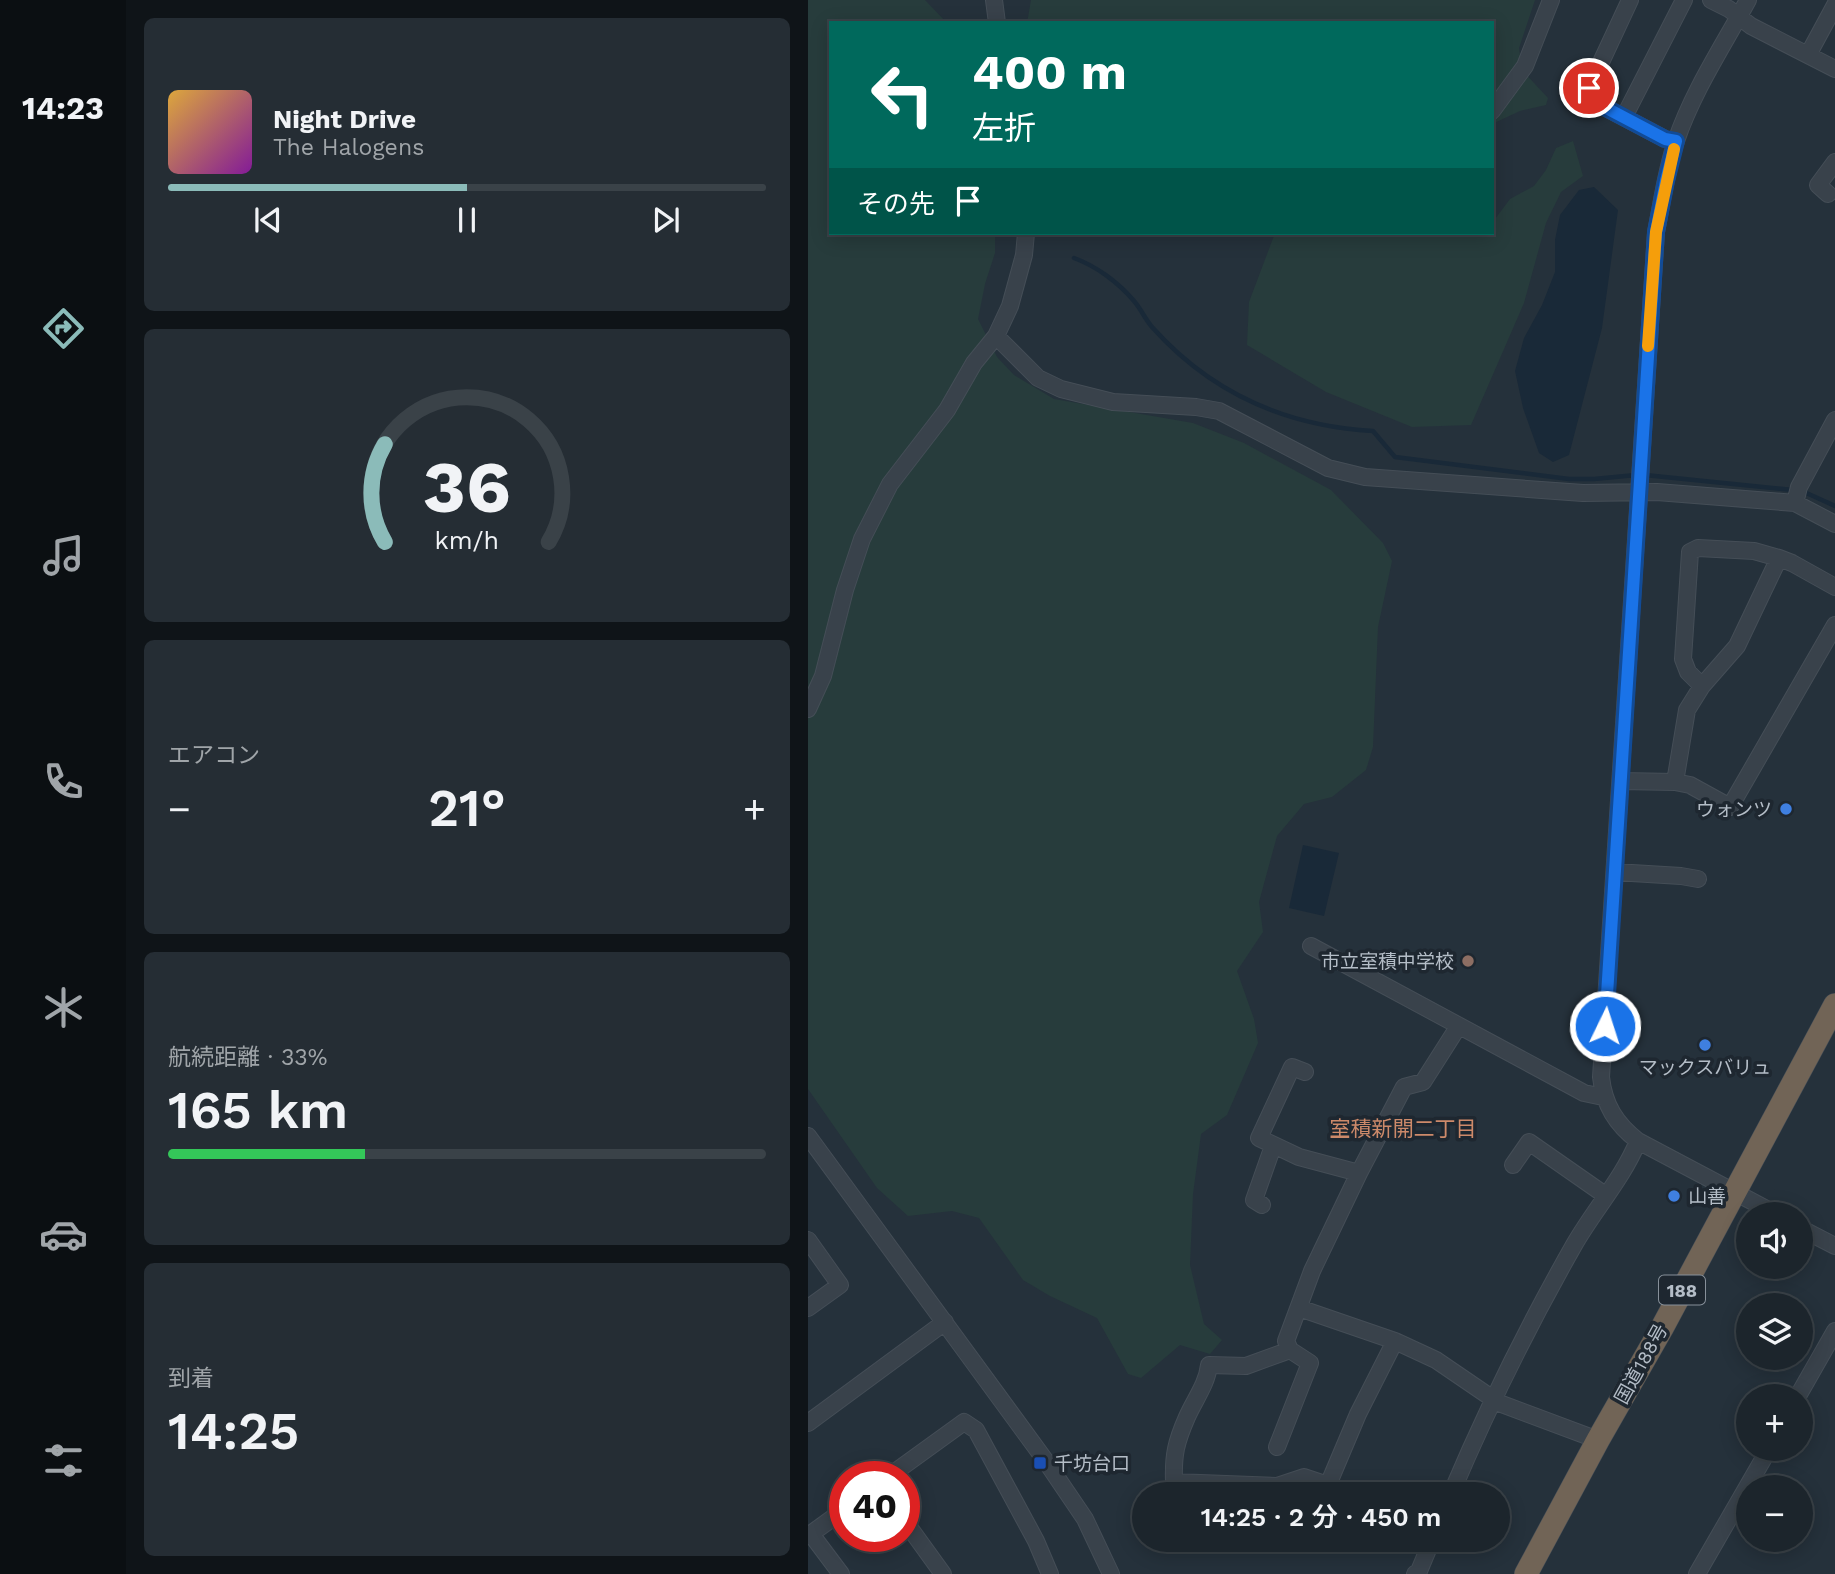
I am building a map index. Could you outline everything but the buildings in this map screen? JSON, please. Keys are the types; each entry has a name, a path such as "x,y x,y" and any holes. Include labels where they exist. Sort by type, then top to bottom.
{"highway":[{"name":"国道188号","path":"1526,1574 1662,1328 1733,1191 1828,1034 1835,1005"}],"street":[{"path":"994,0 997,21"},
{"path":"1494,108 1525,66 1551,0"},
{"path":"1630,0 1589,88 1591,100 1665,139 1676,141"},
{"path":"1624,117 1684,0"},
{"path":"1712,0 1751,26 1835,69"},
{"path":"1748,0 1699,89 1676,141 1656,232 1601,1077 1604,1097 1622,1129 1638,1141 1754,1202"},
{"path":"1807,55 1835,5"},
{"path":"1828,194 1818,185 1835,162"},
{"path":"808,709 823,676 845,590 862,539 890,484 947,410 974,363 996,336 1010,306 1024,255 1026,235"},
{"path":"996,336 1038,378 1061,389 1114,402 1219,411 1328,468 1365,477 1583,493 1657,492 1796,503 1835,524"},
{"path":"1796,503 1799,487 1835,420"},
{"path":"1702,686 1688,672 1683,659 1691,552 1698,548 1754,551 1792,563 1835,587"},
{"path":"1675,782 1687,710 1702,686 1737,646 1779,558"},
{"path":"1621,781 1675,782 1690,785 1730,807 1835,625"},
{"path":"1615,872 1698,879"},
{"path":"1311,946 1584,1093 1604,1097"},
{"path":"1277,1447 1310,1363 1290,1350 1286,1341 1312,1271 1404,1087 1423,1082 1458,1027"},
{"path":"1305,1072 1292,1067 1259,1138 1299,1157 1359,1173"},
{"path":"808,1136 1085,1519 1111,1574"},
{"path":"1456,1482 1492,1399 1542,1301 1638,1141"},
{"path":"1513,1165 1529,1142 1605,1195"},
{"path":"1262,1205 1254,1200 1273,1146"},
{"path":"1813,1235 1835,1246"},
{"path":"808,1240 840,1285 808,1308"},
{"path":"1299,1308 1395,1341 1436,1360 1492,1399 1598,1440"},
{"path":"808,1423 945,1322"},
{"path":"1805,1384 1835,1331"},
{"path":"1290,1350 1246,1366 1209,1365 1208,1377 1187,1417 1173,1455 1174,1482 1277,1486 1304,1477 1328,1485 1358,1414 1395,1341"},
{"path":"910,1461 964,1422 976,1430 1036,1541 1050,1574"},
{"path":"1696,1574 1762,1461"},
{"path":"829,1521 810,1535 841,1574"},
{"path":"920,1542 943,1574"},
{"path":"1415,1574 1427,1552"}],"green space":[{"path":"808,0 925,0 945,21 829,21 829,235 995,235 995,253 978,319 997,357 1014,375 1054,399 1193,423 1244,443 1331,490 1383,543 1392,561 1378,627 1373,747 1366,770 1332,797 1304,804 1277,836 1259,902 1263,932 1237,971 1254,1019 1258,1043 1227,1115 1201,1134 1193,1194 1190,1265 1204,1324 1222,1340 1210,1354 1180,1345 1141,1378 1128,1374 1097,1318 1023,1280 979,1218 952,1211 908,1216 877,1188 808,1089"},
{"path":"1031,0 1535,0 1519,48 1522,70 1548,98 1546,105 1520,111 1494,123 1494,21 1027,21"},
{"path":"1573,141 1583,176 1561,192 1546,223 1524,303 1471,425 1412,427 1326,392 1247,345 1249,302 1274,235 1494,235 1494,219 1510,199 1534,186 1546,170 1556,148"}],"water":[{"path":"1594,187 1618,210 1602,328 1569,455 1553,462 1539,453 1523,408 1515,371 1524,338 1542,305 1555,272 1555,240 1560,215 1579,190"},
{"path":"1303,845 1339,853 1324,916 1289,908"}],"waterway":[{"path":"1074,258 1098,270 1121,287 1152,327 1199,370 1225,388 1280,413 1310,422 1373,431 1395,457 1569,479 1636,475"},
{"path":"1645,475 1793,490"},
{"path":"1802,491 1835,506"}],"slow traffic":[{"path":"1648,346 1656,232 1674,149"}],"place":[{"name":"ウォンツ","path":"1786,809"},
{"name":"市立室積中学校","path":"1468,961"},
{"name":"マックスバリュ","path":"1705,1045"},
{"name":"山善","path":"1674,1196"},
{"name":"千坊台口","path":"1040,1463"}],"district":[{"name":"室積新開二丁目","path":"1403,1128"}],"route":[{"path":"1589,88 1591,100 1665,139 1676,141 1656,232 1605,1026"}]}
